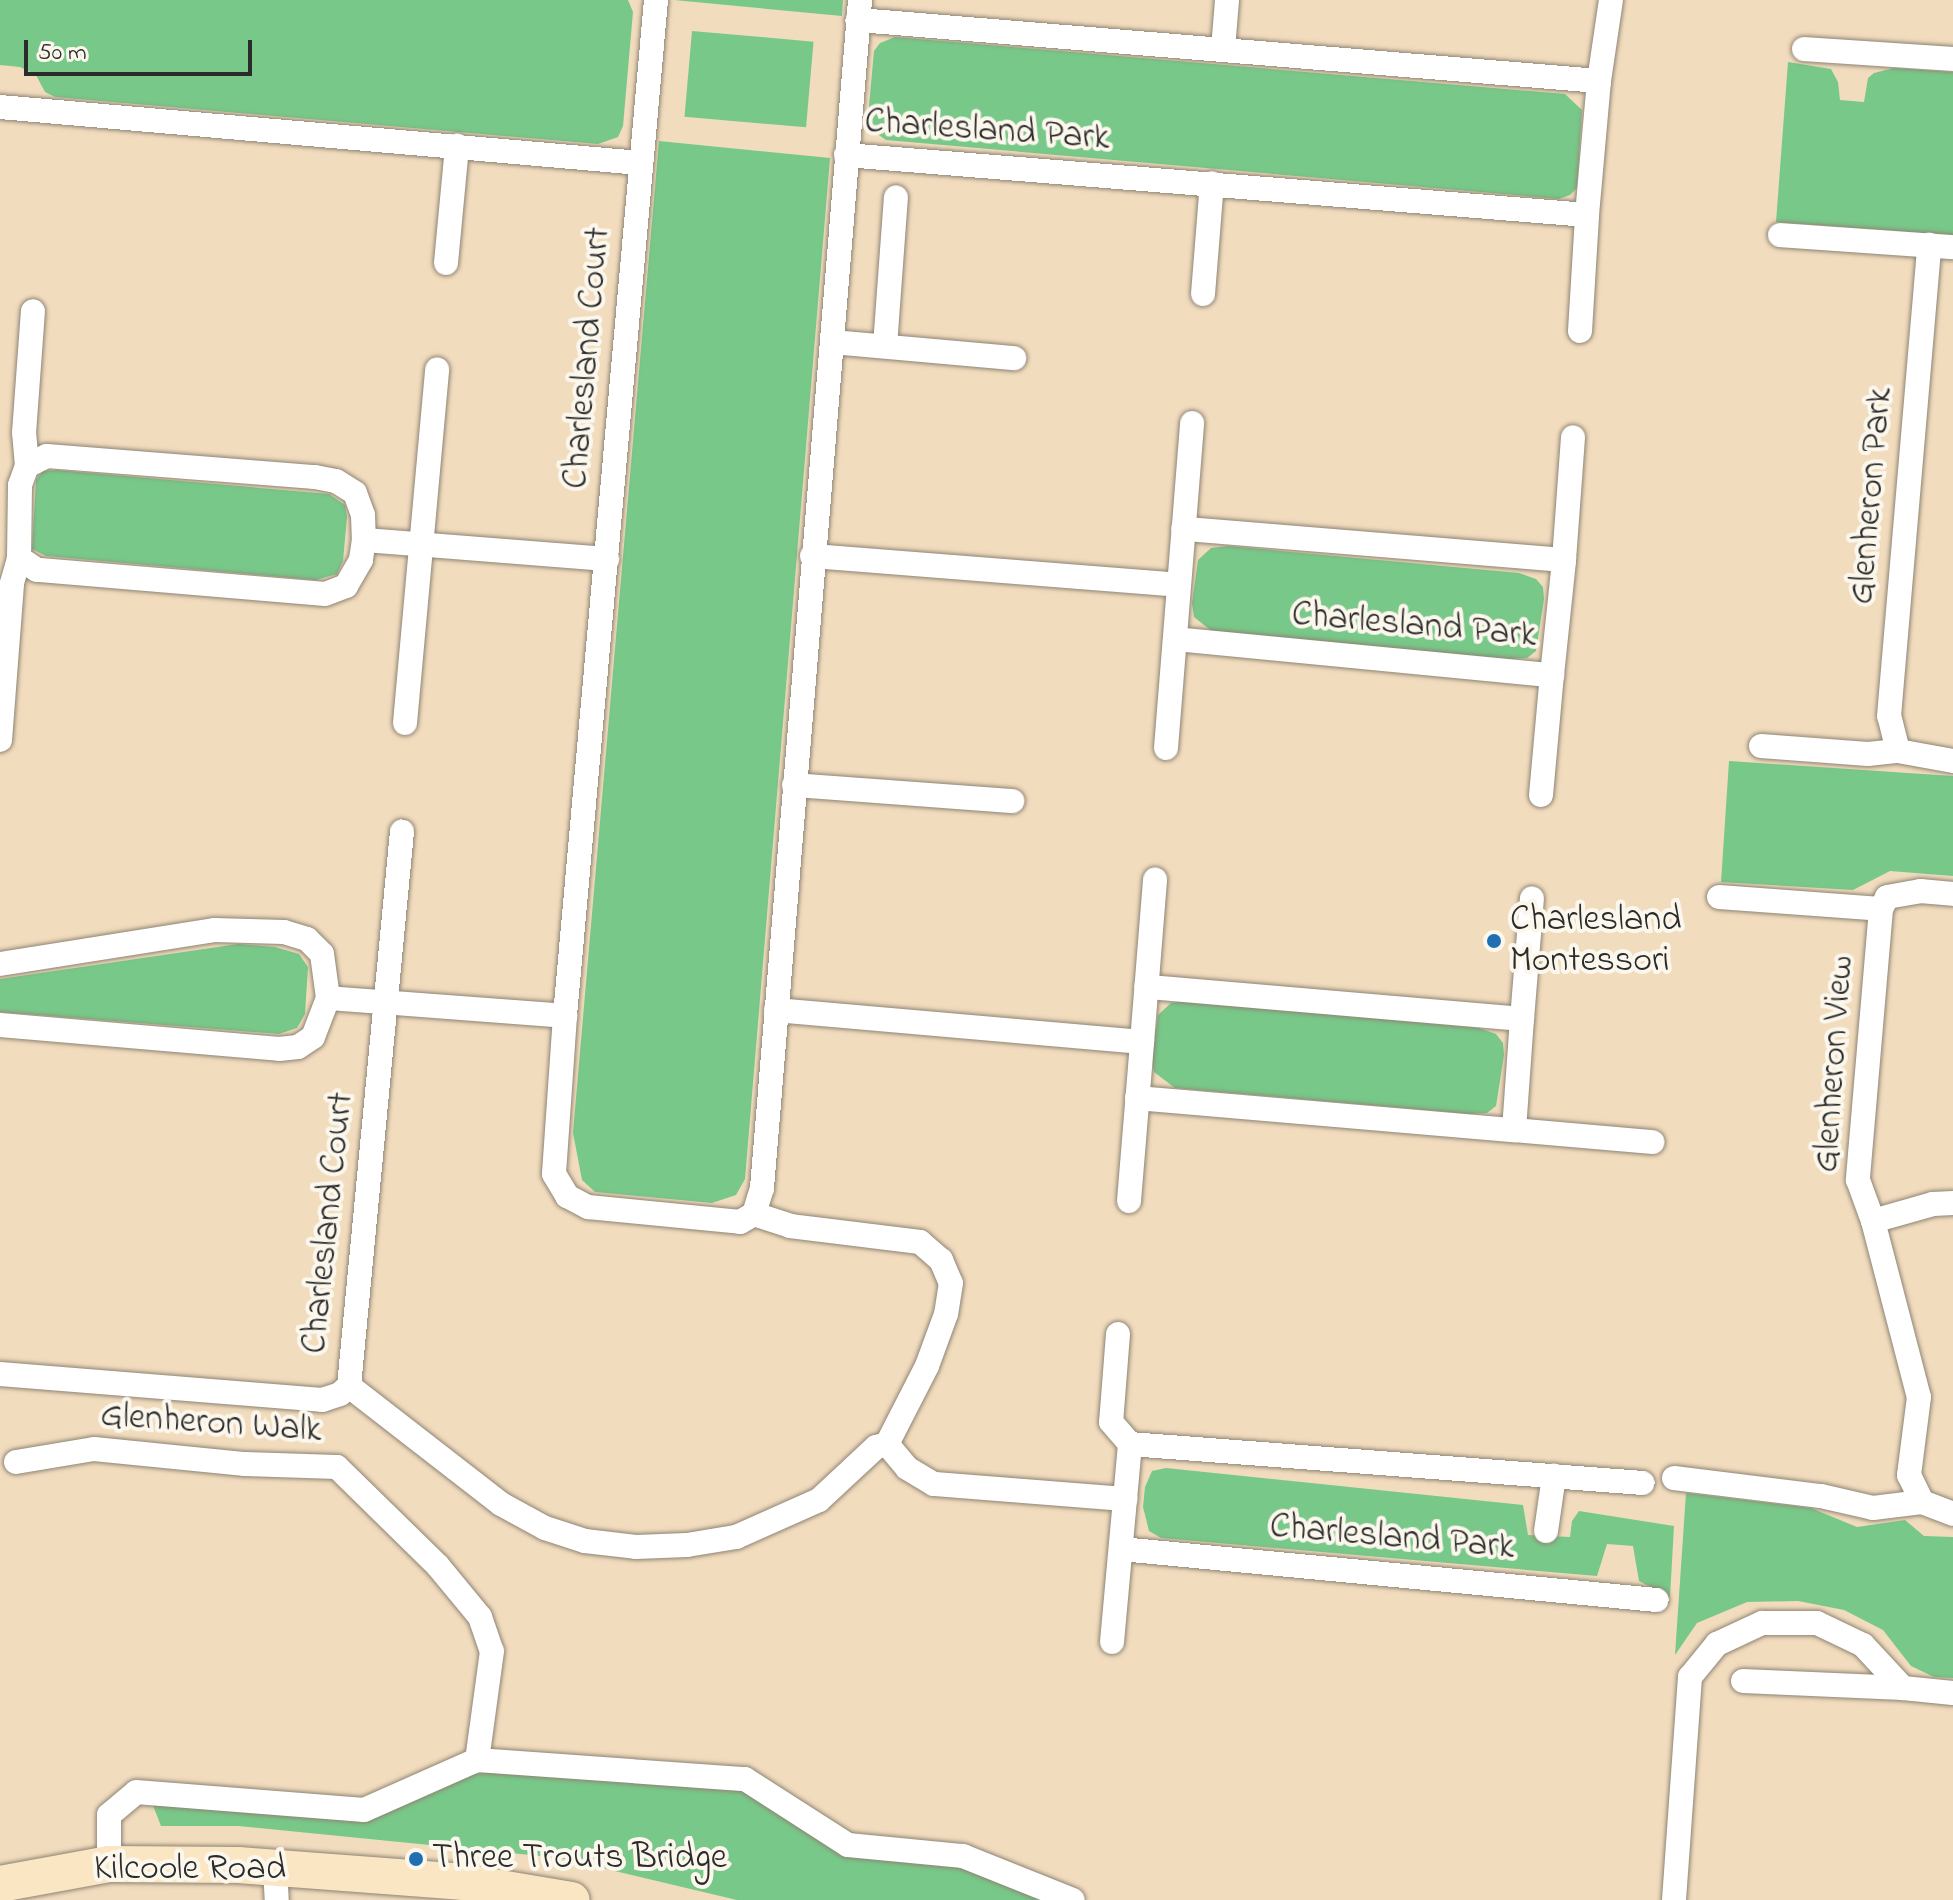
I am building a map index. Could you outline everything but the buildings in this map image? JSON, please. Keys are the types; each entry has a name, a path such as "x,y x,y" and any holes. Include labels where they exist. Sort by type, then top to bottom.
{"main road":[{"name":"Kilcoole Road","path":"0,1884 109,1864 276,1884 464,1882 571,1900"}],"street":[{"name":"Charlesland Court","path":"656,0 565,1016 554,1174 567,1196 588,1207 740,1222 754,1214"},
{"path":"1223,49 1227,0"},
{"path":"1580,331 1599,81 1611,0"},
{"path":"846,155 859,10 1223,49 1599,81"},
{"path":"1804,49 1953,59"},
{"path":"0,107 640,163"},
{"path":"446,263 457,146"},
{"name":"Charlesland Park","path":"754,1214 762,1188 846,155 1587,215"},
{"path":"1203,294 1212,183"},
{"name":"Charlesland Park","path":"885,346 896,197"},
{"name":"Glenheron Park","path":"1780,235 1941,246 1889,716 1898,751"},
{"path":"0,740 12,583 19,558 9,512 27,466 24,433 33,311"},
{"path":"833,342 1014,358"},
{"path":"405,723 437,369"},
{"path":"1166,748 1192,423"},
{"name":"Charlesland Park","path":"1541,795 1573,437"},
{"path":"19,558 37,570 325,594 346,586 361,560 364,540 363,515 355,493 336,481 47,456 27,466"},
{"path":"1183,529 1564,560"},
{"path":"364,540 607,559"},
{"path":"812,556 1179,585"},
{"name":"Charlesland Park","path":"1175,639 1552,675"},
{"path":"1761,746 1868,754 1898,751 1953,761"},
{"path":"794,785 1012,801"},
{"name":"Charlesland Court","path":"0,1374 322,1400 340,1394 349,1386 402,832"},
{"path":"1129,1201 1155,880"},
{"name":"Glenheron View","path":"1922,1502 1909,1475 1919,1397 1873,1221 1858,1180 1881,909 1887,897 1920,891 1953,894"},
{"name":"Glenheron View","path":"1719,897 1881,909"},
{"path":"1514,1130 1532,898"},
{"name":"Charlesland Court","path":"0,964 215,930 284,932 307,939 322,954 328,998 313,1037 298,1047 279,1049 0,1025"},
{"path":"1146,987 1522,1019"},
{"path":"328,998 565,1016"},
{"path":"776,1010 1142,1042"},
{"path":"1137,1098 1652,1142"},
{"name":"Glenheron View","path":"1873,1221 1933,1204 1953,1203"},
{"path":"349,1386 501,1504 545,1528 585,1541 636,1547 687,1545 736,1537 819,1500 876,1447 887,1444 927,1366 946,1314 951,1283 941,1260 920,1242 790,1226 754,1214"},
{"path":"1112,1642 1130,1444 1111,1422 1118,1334"},
{"path":"887,1444 907,1468 934,1484 1125,1499"},
{"name":"Charlesland Park","path":"1130,1444 1643,1483"},
{"name":"Glenheron Walk","path":"16,1462 94,1449 245,1464 337,1467 438,1566 480,1617 492,1651 477,1760"},
{"path":"1546,1531 1554,1476"},
{"path":"1674,1478 1821,1496 1873,1508 1922,1502 1953,1514"},
{"name":"Charlesland Park","path":"1121,1549 1657,1600"},
{"path":"1674,1900 1690,1677 1717,1644 1762,1623 1817,1623 1863,1645 1903,1688"},
{"path":"1743,1681 1953,1693"},
{"path":"109,1864 109,1815 136,1792 364,1810 477,1760 745,1779 848,1845 963,1856 1073,1900"}],"green space":[{"path":"0,0 628,0 633,12 623,126 618,137 598,144 55,97 45,92 36,75 20,67 0,65"},
{"path":"674,0 843,0 842,16"},
{"path":"692,31 814,42 806,127 685,117"},
{"path":"895,37 1565,94 1582,110 1577,188 1559,199 886,140 876,133 868,117 874,51 880,43"},
{"path":"1788,62 1831,69 1838,82 1840,100 1864,102 1868,78 1874,73 1894,68 1953,72 1953,235 1776,222"},
{"path":"659,141 830,158 745,1179 736,1195 712,1203 595,1192 582,1180 573,1133"},
{"path":"43,471 329,494 345,505 347,517 343,561 337,574 316,580 46,556 32,549 36,480"},
{"path":"1228,546 1519,573 1536,579 1543,587 1536,651 1527,658 1510,659 1214,633 1194,617 1192,603 1198,560 1211,548"},
{"path":"1729,761 1953,776 1953,876 1890,871 1853,890 1721,882"},
{"path":"238,944 275,947 299,954 308,967 305,1014 297,1028 279,1034 0,1012 0,979"},
{"path":"1188,1001 1479,1028 1496,1034 1503,1043 1496,1106 1487,1113 1470,1114 1175,1088 1154,1072 1152,1059 1158,1015 1171,1003"},
{"path":"1166,1468 1523,1505 1528,1535 1570,1537 1572,1521 1579,1511 1674,1526 1670,1597 1639,1581 1633,1546 1607,1544 1597,1576 1161,1538 1149,1531 1143,1507 1145,1487 1152,1471"},
{"path":"1686,1493 1811,1508 1857,1527 1905,1520 1924,1536 1953,1537 1953,1678 1934,1677 1911,1666 1883,1630 1844,1610 1798,1601 1747,1602 1697,1623 1675,1655"},
{"path":"506,1768 746,1789 851,1853 963,1862 1058,1900 737,1900 560,1858 238,1826 161,1826 152,1803 370,1816 457,1778"}],"place":[{"name":"Charlesland Montessori","path":"1494,941"},
{"name":"Three Trouts Bridge","path":"416,1859"}]}
